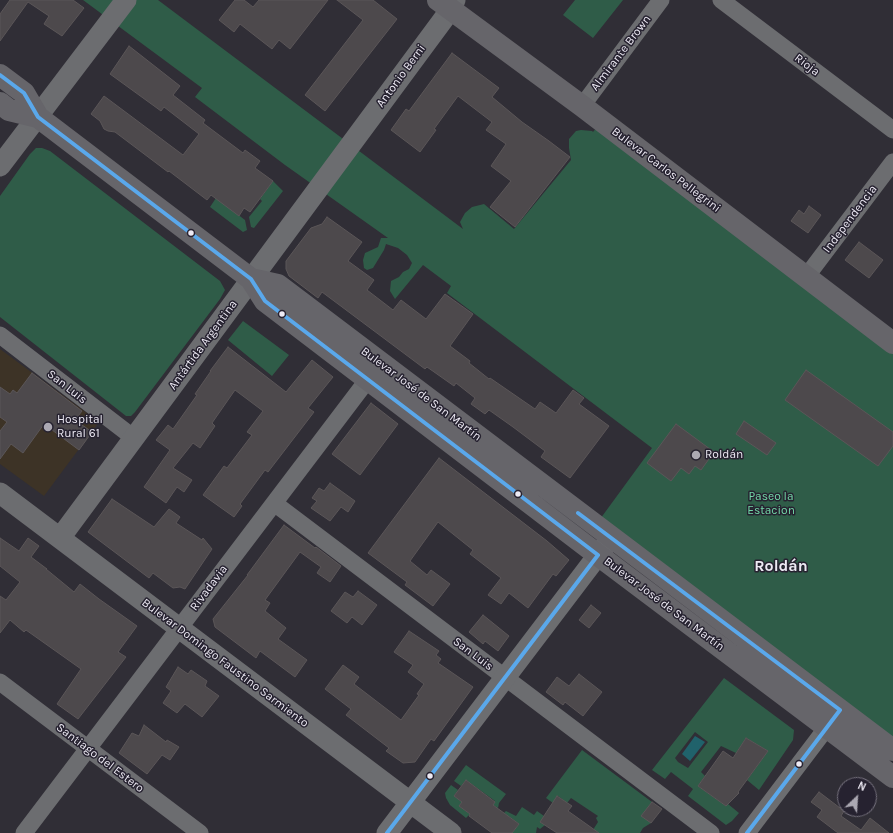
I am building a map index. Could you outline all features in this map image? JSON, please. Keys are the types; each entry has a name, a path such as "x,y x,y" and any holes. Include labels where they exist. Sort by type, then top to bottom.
{"main road":[{"name":"Bulevar Carlos Pellegrini","path":"448,3 893,342"},
{"name":"Bulevar José de San Martín","path":"0,75 24,93 38,117 251,279 265,301 374,371 834,719 893,776"},
{"name":"Bulevar José de San Martín","path":"0,103 9,110 38,117"},
{"name":"Bulevar José de San Martín","path":"834,719 893,750"}],"street":[{"path":"0,166 126,0"},
{"name":"Almirante Brown","path":"582,106 661,0"},
{"name":"Rioja","path":"722,0 893,130"},
{"name":"Antonio Berni","path":"346,152 448,3"},
{"name":"Antártida Argentina","path":"60,538 346,152"},
{"name":"Independencia","path":"806,277 893,162"},
{"name":"San Luis","path":"0,335 134,438"},
{"name":"Rivadavia","path":"24,833 374,371"},
{"name":"Bulevar Domingo Faustino Sarmiento","path":"0,493 451,833"},
{"name":"San Luis","path":"274,503 711,833"},
{"path":"387,833 605,546"},
{"name":"Santiago del Estero","path":"0,682 200,833"},
{"path":"747,833 834,719"}],"shaded area":[{"name":"Hospital Rural 61","path":"0,349 99,422 44,496 0,464"}],"green space":[{"name":"Paseo la Estacion","path":"83,0 158,0 463,229 460,222 465,213 472,207 484,204 514,229 571,160 569,139 576,131 581,130 593,132 602,121 893,343 893,750 595,526 652,448 447,293 451,286 423,265 395,299 390,291 391,281 409,269 412,263 407,255 398,248 386,244 373,268 367,270 364,268 363,260 365,253 378,247 381,238 388,238 285,165 195,97 202,88"},
{"path":"575,0 623,0 593,38 563,15"},
{"path":"36,148 42,148 50,151 220,281 225,290 220,299 131,416 126,416 0,317 0,196"},
{"path":"273,181 283,191 254,228 251,227 249,217 262,201 260,199"},
{"path":"216,198 245,220 247,230 243,232 210,207"},
{"path":"243,321 289,355 272,376 228,340"},
{"path":"724,678 794,730 793,740 759,790 747,780 768,751 746,738 736,753 721,746 701,772 705,776 698,786 726,806 728,804 739,813 726,825 688,796 693,789 671,772 665,779 652,770","holes":["695,732 708,742 688,768 678,762 675,758"]},
{"path":"582,750 652,802 642,816 651,823 643,828 640,833 591,833 598,822 596,818 598,816 571,798 567,803 558,796 553,803 546,798"},
{"path":"466,765 506,794 499,803 498,808 493,805 495,801 466,780 461,786 454,781"},
{"path":"451,785 458,790 454,796 462,802 459,806 470,814 466,818 450,805 446,798 445,793"},
{"path":"522,807 534,815 537,811 544,816 545,825 540,829 537,827 536,833 512,833 519,824 504,813 506,811 516,816"}],"water":[{"path":"695,736 705,742 690,761 682,754"}],"building":[{"path":"10,0 73,0 84,8 62,36 44,24 49,16 28,2 0,41 0,14"},
{"path":"235,0 244,0 253,7 259,0 328,0 290,49 279,40 272,49 240,24 234,32 219,20"},
{"path":"337,0 373,0 397,19 325,111 305,95 363,20"},
{"path":"129,46 180,86 173,95 205,120 203,123 243,153 245,150 260,161 255,168 273,181 250,212 244,208 239,216 211,195 207,200 115,132 104,129 100,121 91,114 104,96 183,155 199,134 164,107 161,111 110,74"},
{"path":"452,53 499,88 492,97 522,122 570,157 515,227 490,207 511,181 491,166 506,144 486,130 492,122 458,96 434,129 436,130 420,152 391,130 406,109 409,111"},
{"path":"809,206 821,215 808,233 791,221 799,210 804,214"},
{"path":"327,217 362,242 348,261 374,280 367,290 393,310 401,300 426,319 445,294 473,314 450,346 470,361 469,363 489,379 490,378 535,409 540,402 556,413 573,390 584,398 579,404 609,426 570,478 541,457 545,451 513,427 489,410 485,414 471,404 475,398 456,383 454,386 427,367 425,369 322,292 318,298 289,276 286,269 286,261 311,228 322,224"},
{"path":"859,242 883,260 869,278 845,260"},
{"path":"228,347 286,392 312,360 333,377 308,408 314,412 268,472 265,470 240,504 242,506 234,517 203,495 224,466 227,468 252,435 247,432 263,411 235,390 212,423 215,426 200,448 193,443 173,468 192,480 184,492 177,487 166,503 144,487 170,450 156,440 168,425 173,429 197,395 195,394 210,371"},
{"path":"806,370 893,432 893,446 878,466 785,400"},
{"path":"32,373 82,411 75,420 92,432 79,450 44,424 23,453 11,444 0,459 0,431 7,422 0,417 0,387 10,394 13,390 17,393"},
{"path":"371,403 398,424 360,475 332,454"},
{"path":"744,421 776,443 767,455 736,434"},
{"path":"676,424 714,452 701,470 695,466 689,474 681,468 671,481 647,463"},
{"path":"439,458 547,541 569,560 556,576 553,574 528,608 509,593 501,604 488,595 501,578 470,554 473,550 438,522 410,561 427,575 431,570 450,584 433,606 405,585 407,582 368,553"},
{"path":"330,483 355,501 348,512 341,507 330,521 311,508 317,501 312,498 319,488 324,491"},
{"path":"112,499 154,527 169,509 180,517 176,523 202,540 203,538 212,549 185,589 180,587 173,588 153,573 149,578 88,532"},
{"path":"284,525 341,566 330,582 317,573 321,567 300,552 265,600 270,603 265,611 286,628 278,639 307,660 295,677 260,651 256,658 215,627 213,619 248,575"},
{"path":"0,538 19,551 28,538 39,546 31,557 74,592 80,584 137,626 118,652 126,657 78,719 57,704 81,669 26,630 24,632 10,620 0,633 0,596 6,600 20,582 0,566"},
{"path":"358,591 377,605 362,625 352,617 347,623 331,611 345,592 353,597"},
{"path":"591,605 601,613 589,628 579,620"},
{"path":"483,615 509,636 498,651 485,641 483,644 469,632"},
{"path":"409,631 439,651 436,655 441,659 438,663 473,687 434,741 431,739 415,762 403,763 386,751 389,748 346,715 351,709 325,689 343,665 359,677 354,684 401,720 419,695 417,694 424,684 408,672 413,665 394,652"},
{"path":"178,667 188,674 191,670 207,681 205,686 219,696 202,717 185,704 177,713 163,703 171,691 166,687"},
{"path":"579,674 602,692 583,716 565,702 563,705 546,692 557,677 569,686"},
{"path":"144,725 166,742 167,740 179,747 170,760 162,755 147,774 119,753 132,733 139,736"},
{"path":"746,738 768,751 738,792 739,793 726,806 698,786 723,751 733,758"},
{"path":"466,780 495,802 493,805 519,824 512,833 492,833 469,816 470,814 459,806 462,802 454,796"},
{"path":"819,792 837,806 837,817 842,817 861,830 870,818 889,833 838,833 817,817 822,810 811,802"},
{"path":"557,796 572,806 568,811 599,833 557,833 540,822"},
{"path":"652,802 662,809 651,823 641,816"}],"transit line":[{"path":"0,75 24,93 38,117 251,279 265,301 598,555 387,833"},
{"path":"578,513 840,710"},
{"path":"747,833 840,710"}],"place":[{"name":"Hospital Rural 61","path":"48,427"},
{"name":"Roldán","path":"696,455"}],"district":[{"name":"Roldán","path":"781,566"}]}
